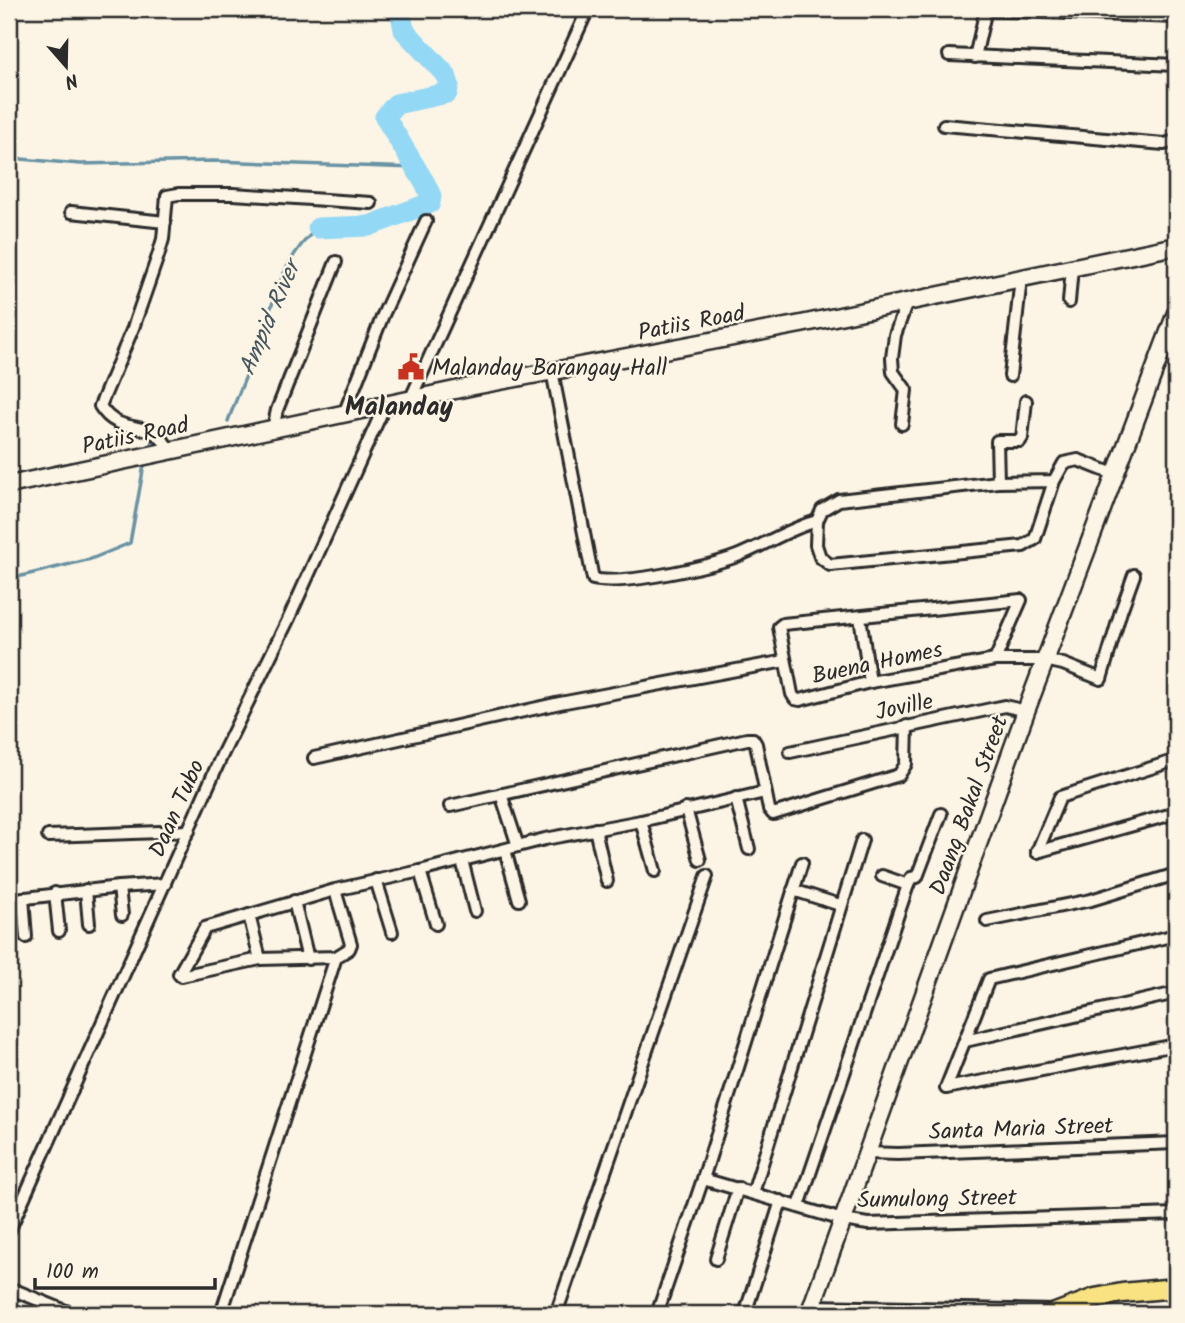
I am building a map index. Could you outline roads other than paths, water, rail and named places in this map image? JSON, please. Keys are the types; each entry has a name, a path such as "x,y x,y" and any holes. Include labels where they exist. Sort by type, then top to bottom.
{"main road":[{"path":"1056,1313 1108,1295 1176,1288"}],"street":[{"path":"410,400 588,9"},
{"path":"975,57 986,9 1176,17"},
{"path":"949,55 1176,65"},
{"path":"944,125 1164,144 1176,141"},
{"path":"169,451 164,439 156,432 116,423 100,406 133,328 159,256 167,196 233,194 371,203"},
{"path":"71,212 165,222"},
{"path":"344,414 383,315 426,221"},
{"name":"Patiis Road","path":"9,485 385,405 762,332 1176,247"},
{"path":"272,429 277,410 336,262"},
{"path":"1069,302 1072,267"},
{"path":"1010,376 1021,278"},
{"path":"902,424 906,390 893,372 892,358 895,335 907,302"},
{"name":"Daang Bakal Street","path":"810,1310 1026,711 1176,313"},
{"path":"552,371 593,579 618,582 700,566 737,556 782,533 817,521"},
{"path":"998,482 998,441 1020,441 1026,401"},
{"name":"Daan Tubo","path":"9,1231 385,405"},
{"path":"1054,481 998,482 839,500 822,510 817,521 816,545 820,557 830,565 1014,548 1035,539 1054,481 1064,463 1078,460 1116,475"},
{"name":"Buena Homes","path":"860,617 783,624 779,627 795,699 870,682 995,660 1045,660 1101,678 1135,575"},
{"path":"870,682 860,617 1021,600 995,660"},
{"path":"314,758 560,703 785,662"},
{"name":"Joville","path":"790,752 1005,706 1026,711"},
{"path":"450,806 747,739 756,744 769,809 774,814 893,778 904,770 906,764 907,726"},
{"path":"1176,760 1060,797 1037,852 1176,813"},
{"path":"335,890 351,944 349,949 336,957 260,960 181,976 179,974 205,928 294,901 335,890 376,880 765,792"},
{"path":"501,794 517,846"},
{"path":"736,798 749,849"},
{"path":"686,809 700,860"},
{"path":"799,1206 908,886 911,878 917,877 941,814"},
{"path":"641,821 655,871"},
{"path":"596,829 607,881"},
{"path":"48,836 189,831"},
{"path":"753,1192 862,840"},
{"path":"505,850 519,900"},
{"path":"462,860 475,911"},
{"path":"657,1314 703,1180 802,863"},
{"path":"420,871 436,924"},
{"path":"987,922 1091,900 1176,874"},
{"path":"556,1314 707,876"},
{"path":"882,876 908,886"},
{"path":"376,880 392,932"},
{"path":"9,900 55,893 165,884"},
{"path":"119,887 122,915"},
{"path":"86,890 89,923"},
{"path":"793,890 840,905"},
{"path":"55,893 59,931"},
{"path":"23,898 26,937"},
{"path":"294,901 308,959"},
{"path":"249,915 260,960"},
{"path":"1176,935 989,979 946,1088 1176,1045"},
{"path":"221,1314 336,957"},
{"path":"965,1041 1176,993"},
{"name":"Santa Maria Street","path":"867,1153 1176,1143"},
{"name":"Sumulong Street","path":"703,1180 753,1192 843,1220 869,1224 1176,1214"},
{"path":"716,1259 738,1188"},
{"path":"745,1314 780,1201"},
{"path":"9,1288 74,1314"},
{"path":"810,1310 1056,1313"}],"waterway":[{"name":"Ampid River","path":"318,228 369,226 430,203 431,196 426,185 385,117 396,104 447,93 449,85 446,75 404,30 400,9"},
{"path":"9,158 80,164 213,161 416,168"},
{"name":"Ampid River","path":"228,421 286,269 294,254 318,228"},
{"path":"147,450 152,442"},
{"path":"9,579 91,559 130,543 144,465 137,466"}],"place":[{"name":"Malanday Barangay Hall","path":"411,367"}],"district":[{"name":"Malanday","path":"399,406"}]}
